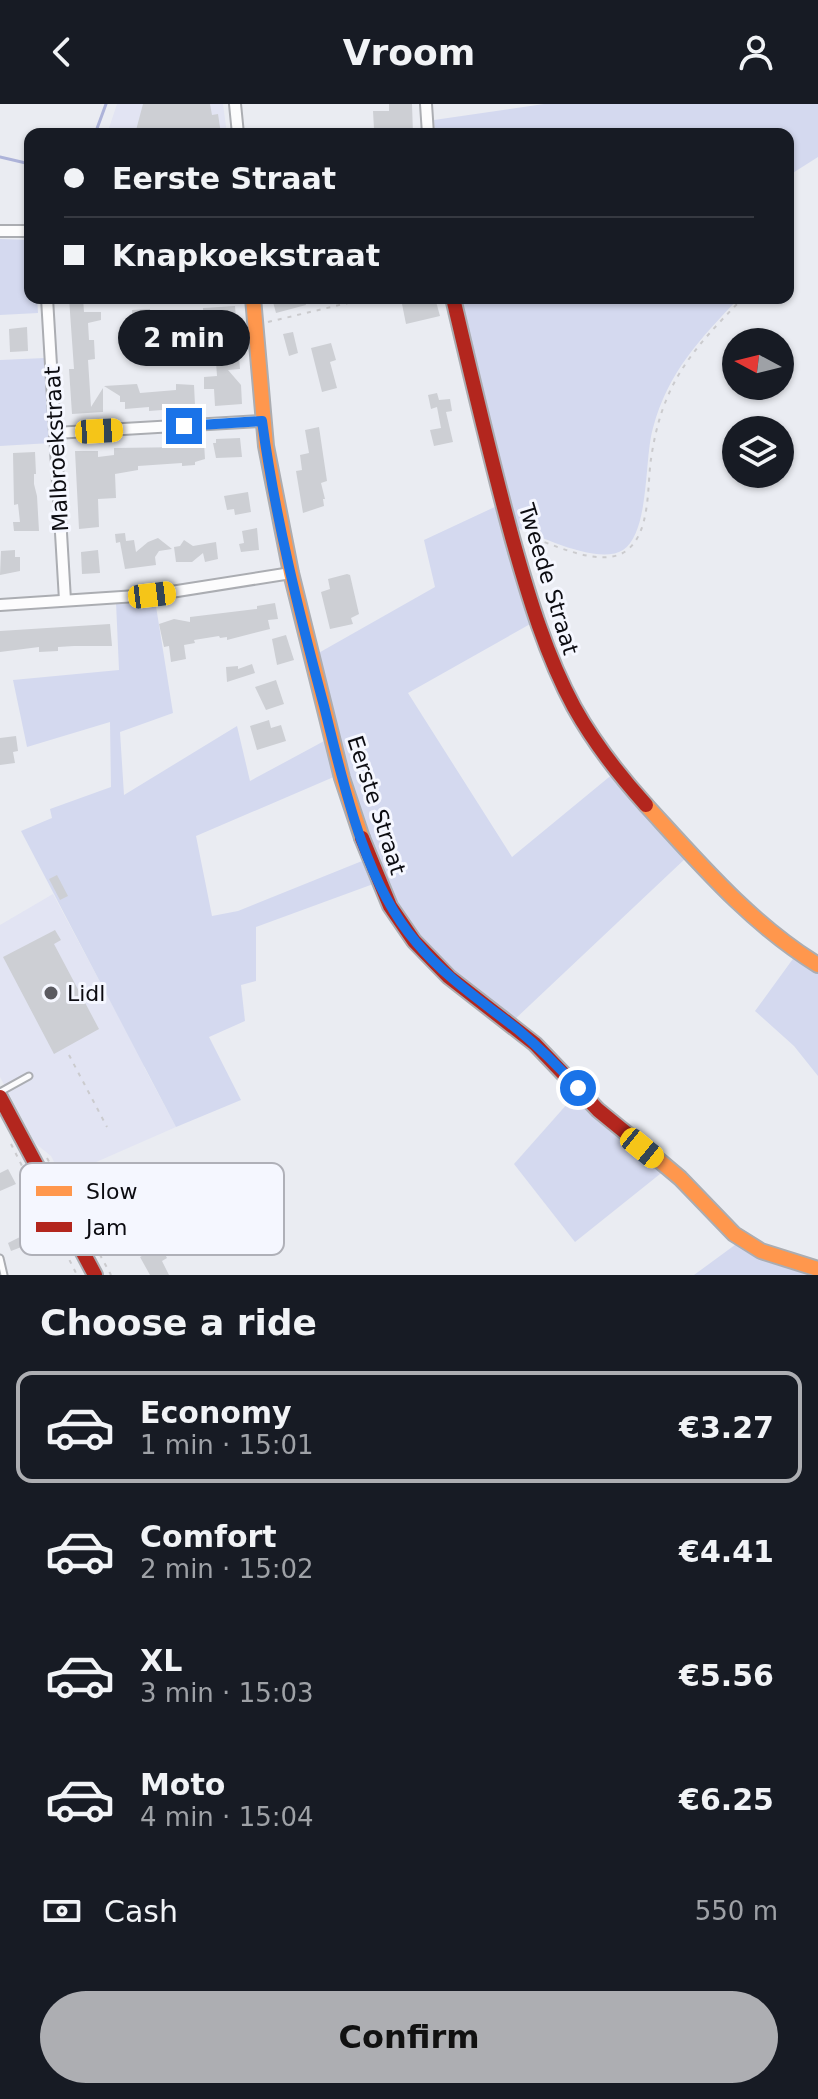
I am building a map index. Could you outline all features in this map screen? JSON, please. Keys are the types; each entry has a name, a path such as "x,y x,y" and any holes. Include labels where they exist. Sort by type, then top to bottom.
{"street":[{"path":"235,104 237,128"},
{"path":"426,104 428,128"},
{"path":"0,231 24,231"},
{"name":"Malbroekstraat","path":"47,304 65,600"},
{"name":"Eerste Straat","path":"253,304 262,421 291,573 342,778 369,858 390,906 414,941 449,977 544,1053 598,1110 680,1178 734,1234 761,1251 818,1269"},
{"name":"Tweede Straat","path":"454,304 486,443 537,623 552,665 589,733 635,792 753,921 818,965"},
{"path":"55,433 262,421"},
{"path":"0,605 152,595 291,573"},
{"path":"0,1095 36,1163"},
{"path":"84,1255 95,1275"}],"lane":[{"path":"0,1095 29,1076"},
{"path":"0,1258 4,1275"}],"path":[{"path":"255,325 344,304"},
{"path":"510,529 583,555 613,557 626,551 643,523 654,436 674,379 707,335 737,304"},
{"path":"69,1055 107,1127"},
{"path":"11,1139 20,1165"},
{"path":"67,1255 77,1275"}],"shaded area":[{"path":"117,104 223,104 226,128 109,128"},
{"path":"544,104 818,104 818,157 794,172 794,128 435,128 434,120"},
{"path":"0,239 24,240 24,304 37,304 38,313 0,315"},
{"path":"460,304 734,304 687,357 659,408 650,441 642,512 632,541 623,550 599,554 552,542 512,526"},
{"path":"45,358 51,443 0,446 0,360"},
{"path":"499,505 532,623 408,693 512,857 614,773 687,857 513,1021 469,988 433,954 398,914 371,857 315,655 435,587 424,540"},
{"path":"155,600 173,713 120,732 124,795 237,726 250,781 326,740 336,776 196,836 212,916 238,911 367,859 376,883 256,927 256,981 241,985 245,1021 209,1037 241,1100 176,1127 21,831 52,818 50,809 111,787 110,722 27,747 13,680 119,670 116,602"},
{"path":"53,894 138,1053 185,1037 144,1067 176,1127 94,1163 55,1163 35,1143 0,1077 0,925"},
{"path":"795,956 818,971 818,1076 794,1046 755,1011"},
{"path":"576,1094 665,1170 575,1242 514,1164"},
{"path":"739,1242 818,1275 694,1275"}],"building":[{"path":"143,104 210,104 212,115 218,114 220,128 137,128"},
{"path":"389,104 412,104 413,128 374,128 373,111 389,111"},
{"path":"69,304 83,304 84,312 101,312 101,320 88,323 89,340 94,340 95,359 88,360 91,407 103,388 103,412 72,414 69,369 74,369"},
{"path":"274,304 306,305 276,313"},
{"path":"402,304 437,304 440,316 406,324"},
{"path":"235,306 240,369 228,370 241,385 242,404 215,406 214,389 204,389 204,377 217,376 214,334 207,335 204,329 203,308"},
{"path":"150,309 151,326 133,328 132,310"},
{"path":"27,327 28,351 10,352 9,329"},
{"path":"293,332 298,353 289,356 283,334"},
{"path":"178,337 180,356 142,359 141,354 133,354 133,345"},
{"path":"331,343 336,360 330,362 337,388 322,392 311,348"},
{"path":"137,384 140,393 176,390 176,384 194,385 195,405 149,411 149,407 125,409 125,402 120,402 120,396 104,386"},
{"path":"437,393 439,400 450,399 452,411 446,412 453,442 434,446 430,430 441,428 437,407 431,409 428,395"},
{"path":"319,427 327,481 321,483 324,506 303,513 296,471 302,470 300,455 309,453 305,430"},
{"path":"240,438 242,457 216,458 213,443 216,439"},
{"path":"204,443 205,459 195,462 195,465 138,466 138,470 115,474 116,498 98,499 99,527 79,529 75,451 98,451 98,457 114,455 114,448 188,447 188,444"},
{"path":"35,452 34,484 39,531 14,531 13,522 20,522 18,504 14,505 13,453"},
{"path":"248,492 251,512 235,515 234,509 227,510 224,496"},
{"path":"257,528 259,550 241,552 239,544 244,543 242,531"},
{"path":"125,533 126,541 134,540 136,552 158,538 172,549 159,551 155,557 156,565 125,569 120,542 116,543 115,534"},
{"path":"184,540 193,546 216,542 218,559 205,562 203,553 192,562 176,562 174,547 180,546"},
{"path":"15,550 15,557 20,557 20,571 0,575 1,551"},
{"path":"98,550 100,573 82,574 81,552"},
{"path":"350,575 359,614 351,618 353,624 330,629 321,592 330,589 328,579"},
{"path":"275,603 278,619 268,620 270,629 227,640 227,637 219,636 194,640 195,643 184,645 186,659 171,662 169,646 164,647 159,624 174,619 190,622 190,617 257,609 257,606"},
{"path":"110,624 112,646 58,647 58,651 39,652 39,647 0,652 0,631"},
{"path":"286,635 294,660 277,665 272,639"},
{"path":"252,664 255,673 227,682 226,667 238,666 238,669"},
{"path":"276,680 284,704 266,710 255,687"},
{"path":"269,720 271,728 281,725 286,741 257,750 250,726"},
{"path":"16,736 18,751 13,752 15,763 0,765 0,738"},
{"path":"57,875 68,896 60,900 49,879"},
{"name":"Lidl","path":"55,930 61,940 54,944 99,1029 54,1054 3,957"},
{"path":"8,1169 16,1184 0,1191 0,1173"},
{"path":"20,1237 20,1248 11,1251 8,1243"},
{"path":"166,1255 167,1258 162,1261 169,1275 150,1275 140,1257"}],"waterway":[{"path":"97,128 106,104"},
{"path":"0,157 24,163"}],"traffic: slow":[{"path":"254,304 266,446 291,573 342,778 362,838"},
{"path":"646,805 748,911 818,965"},
{"path":"642,1146 680,1178 734,1234 761,1251 818,1269"}],"traffic: jam":[{"path":"454,304 505,511 525,584 547,647 582,720 607,758 646,805"},
{"path":"362,838 390,906 414,941 449,977 535,1044 598,1110 642,1146"},
{"path":"0,1097 35,1163"},
{"path":"84,1255 95,1275"}],"place":[{"name":"Lidl","path":"51,993"}],"route":[{"path":"184,426 262,421 291,573 342,778 369,858 390,906 414,941 449,977 535,1044 578,1088"}]}
